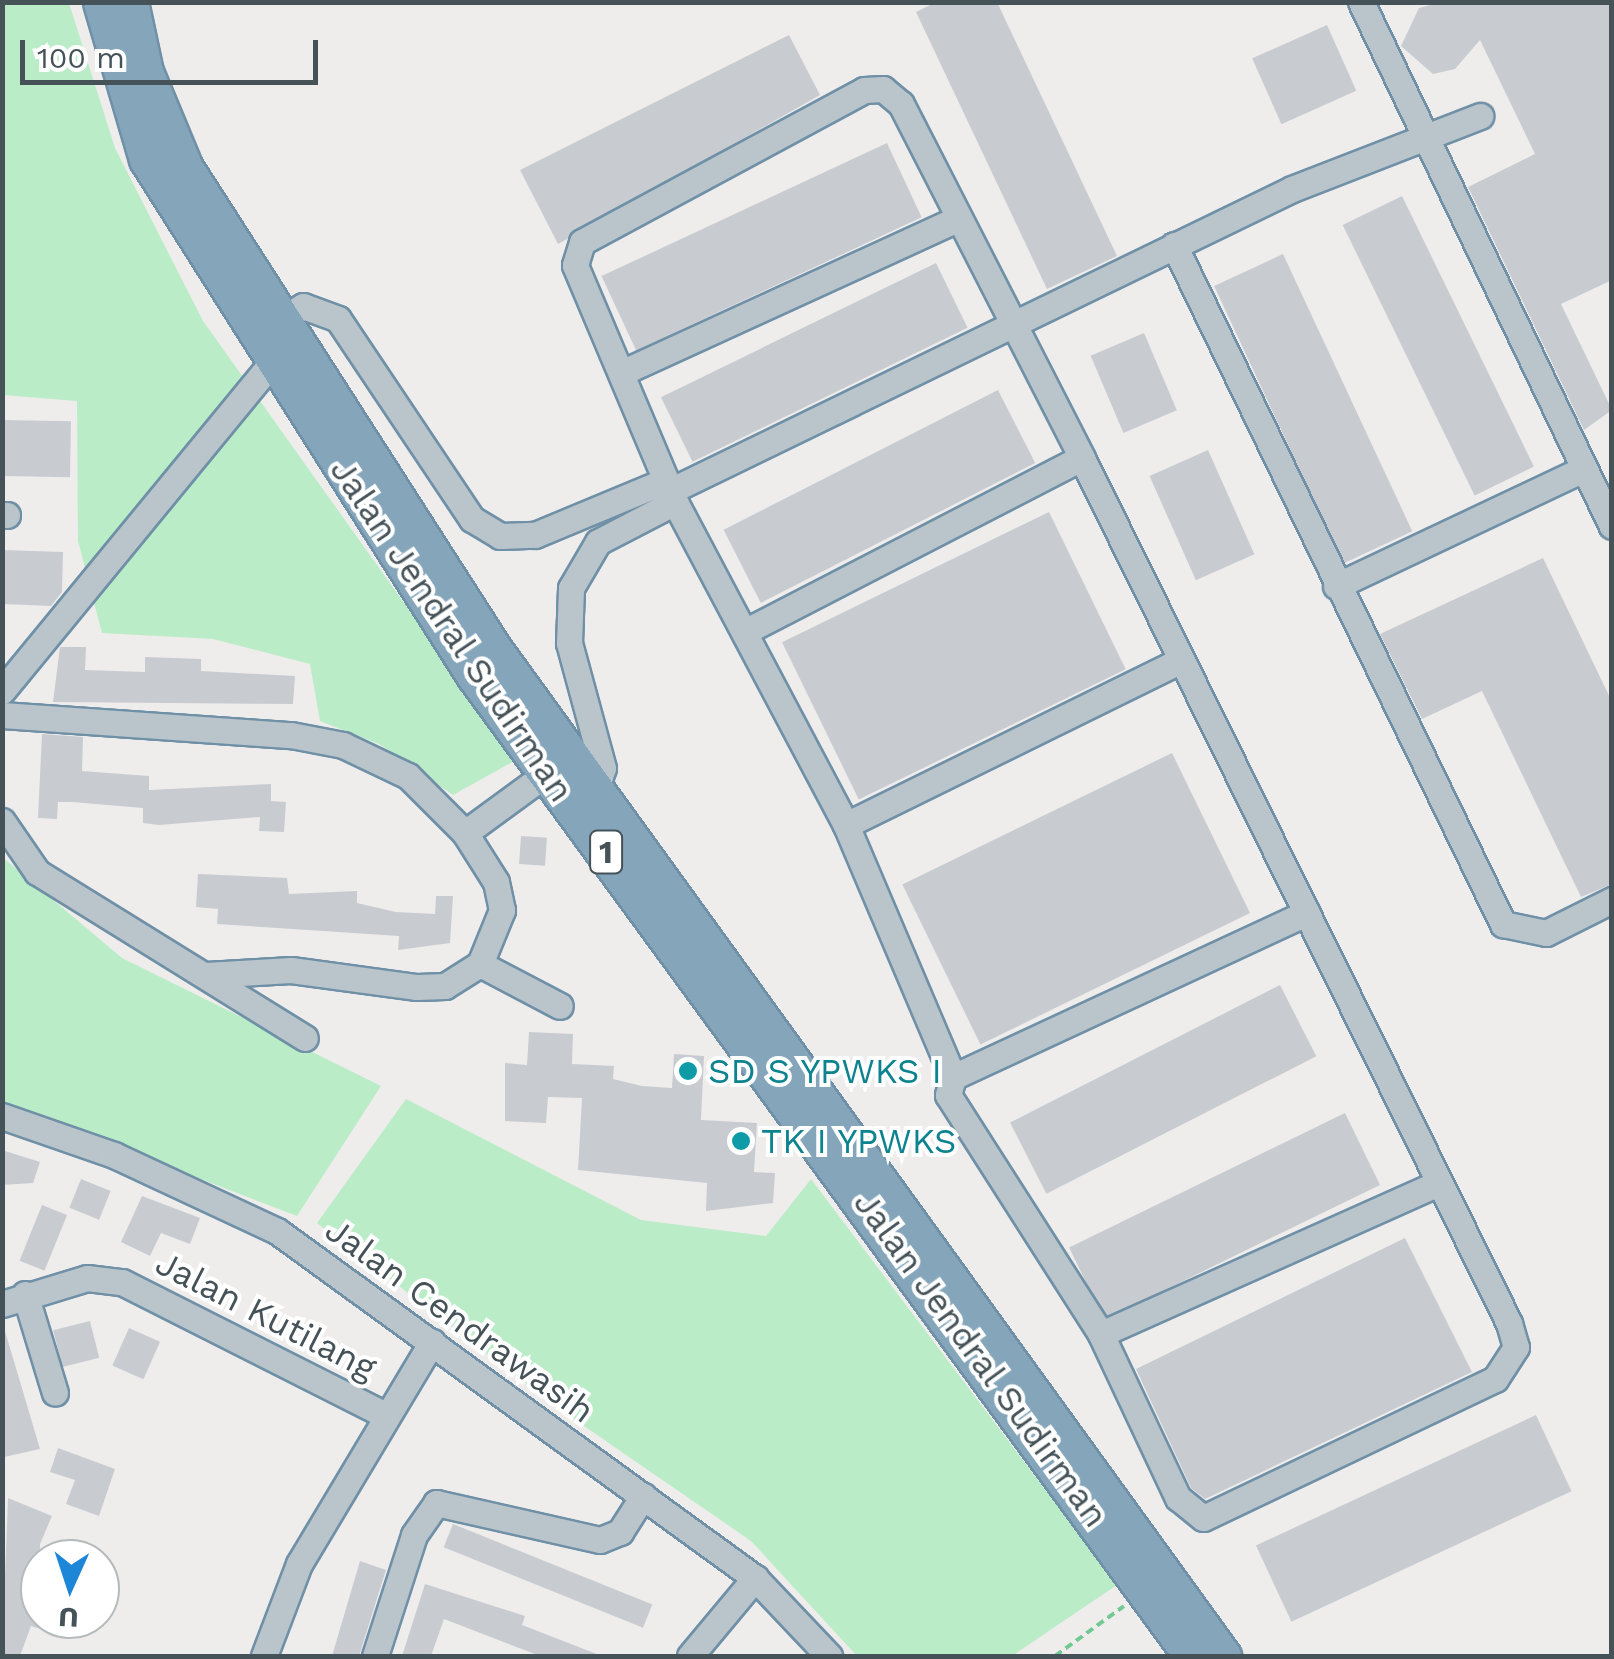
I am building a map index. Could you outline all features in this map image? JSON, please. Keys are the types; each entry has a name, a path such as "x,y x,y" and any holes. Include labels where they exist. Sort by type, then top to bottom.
{"highway":[{"name":"Jalan Jendral Sudirman","path":"101,2 147,159 272,362 547,773 1192,1656"},
{"name":"Jalan Jendral Sudirman","path":"130,2 163,124 280,320 596,789 1223,1656"}],"street":[{"path":"1361,2 1612,526"},
{"path":"883,89 900,104 955,220 1011,320 1307,913 1434,1185 1509,1323 1514,1359 1494,1379 1216,1518 1194,1515 1178,1498 1102,1334 952,1113 952,1076 846,825 750,630 670,491 575,265 582,242 864,90 883,89"},
{"path":"280,320 303,306 338,320 472,518 500,536 535,536 670,491 1011,320 1427,134 1480,116"},
{"path":"621,373 955,220"},
{"path":"1174,245 1336,586 1504,924 1546,933 1612,900"},
{"path":"2,691 272,362"},
{"path":"750,630 1082,458"},
{"path":"1336,586 1584,469"},
{"path":"596,789 603,768 569,643 571,588 598,542 670,491"},
{"path":"846,825 1179,661"},
{"path":"2,715 343,745 408,776 465,834 502,910 480,964 445,986 417,987 292,970 206,975"},
{"path":"465,834 547,773"},
{"path":"2,821 37,872 305,1038"},
{"path":"952,1076 1307,913"},
{"path":"480,964 560,1006"},
{"name":"Jalan Cendrawasih","path":"2,1116 114,1155 277,1231 755,1578 829,1656"},
{"path":"1102,1334 1434,1185"},
{"name":"Jalan Kutilang","path":"14,1299 87,1278 122,1282 382,1413"},
{"path":"14,1299 55,1392"},
{"path":"264,1656 299,1564 382,1413 432,1342"},
{"path":"375,1656 414,1535 436,1504 600,1540 620,1532 643,1496"},
{"path":"690,1656 755,1578"}],"path":[{"path":"1055,1656 1146,1590"}],"green space":[{"path":"2,3 69,3 115,148 203,321 516,760 453,795 379,744 320,721 310,664 213,639 102,633 78,541 77,401 3,395"},
{"path":"2,857 122,958 381,1086 297,1216 3,1103"},
{"path":"406,1099 641,1220 766,1236 811,1179 1117,1585 1012,1656 857,1656 751,1541 555,1406 317,1223"}],"building":[{"path":"936,2 997,2 1117,256 1047,289 916,12"},
{"path":"1442,2 1612,2 1612,280 1561,304 1612,410 1584,430 1468,187 1535,154 1480,40 1455,69 1433,74 1401,46 1419,8"},
{"path":"1327,25 1356,91 1281,124 1252,58"},
{"path":"789,35 820,95 558,244 520,170"},
{"path":"887,143 922,217 636,350 602,276"},
{"path":"1402,196 1534,467 1475,495 1343,225"},
{"path":"1283,254 1412,531 1343,563 1214,286"},
{"path":"936,263 968,328 693,462 661,397"},
{"path":"1144,333 1177,410 1123,433 1091,356"},
{"path":"998,390 1035,463 761,603 724,530"},
{"path":"2,420 71,421 70,477 2,476"},
{"path":"1208,450 1254,554 1196,580 1150,476"},
{"path":"1049,512 1126,669 859,799 782,642"},
{"path":"2,550 63,552 62,592 51,606 2,604"},
{"path":"1543,558 1612,702 1612,884 1581,897 1482,691 1422,719 1380,634"},
{"path":"60,647 86,647 85,670 145,672 145,657 201,659 201,671 295,676 293,704 53,702"},
{"path":"42,734 83,737 82,771 149,776 149,790 271,784 271,801 286,802 284,832 259,831 260,817 159,825 143,823 143,808 72,802 58,802 57,819 38,818"},
{"path":"1172,753 1250,913 980,1044 902,885"},
{"path":"521,836 547,838 545,866 519,864"},
{"path":"198,874 287,878 289,894 357,891 357,903 396,912 435,914 436,896 453,896 450,943 398,950 399,936 217,924 218,909 196,907"},
{"path":"1280,985 1316,1056 1046,1194 1010,1123"},
{"path":"529,1032 573,1034 572,1064 614,1066 613,1079 642,1086 672,1088 674,1054 704,1056 701,1120 757,1123 754,1172 775,1173 773,1203 706,1211 707,1183 578,1170 582,1098 548,1097 546,1123 505,1121 505,1063 527,1065"},
{"path":"1345,1113 1380,1185 1104,1319 1069,1248"},
{"path":"2,1150 40,1162 33,1183 2,1185"},
{"path":"81,1179 111,1191 99,1220 69,1208"},
{"path":"142,1196 200,1218 190,1244 161,1233 150,1256 121,1242"},
{"path":"42,1205 67,1215 45,1271 20,1261"},
{"path":"1405,1238 1472,1372 1205,1499 1191,1488 1136,1369"},
{"path":"2,1321 40,1449 4,1457 2,1449"},
{"path":"90,1321 99,1358 62,1367 53,1330"},
{"path":"129,1328 160,1342 143,1379 112,1365"},
{"path":"1536,1415 1571,1491 1291,1622 1256,1546"},
{"path":"58,1448 115,1469 99,1516 66,1504 75,1480 50,1472"},
{"path":"8,1498 52,1516 42,1539 20,1539 20,1639 26,1639 20,1656 2,1656"},
{"path":"453,1524 652,1605 643,1628 444,1547"},
{"path":"360,1561 386,1570 359,1656 332,1656"},
{"path":"425,1584 525,1616 522,1625 602,1656 540,1656 444,1619 431,1656 402,1656"}],"place":[{"name":"SD S YPWKS I","path":"688,1071"},
{"name":"TK I YPWKS","path":"741,1141"}]}
